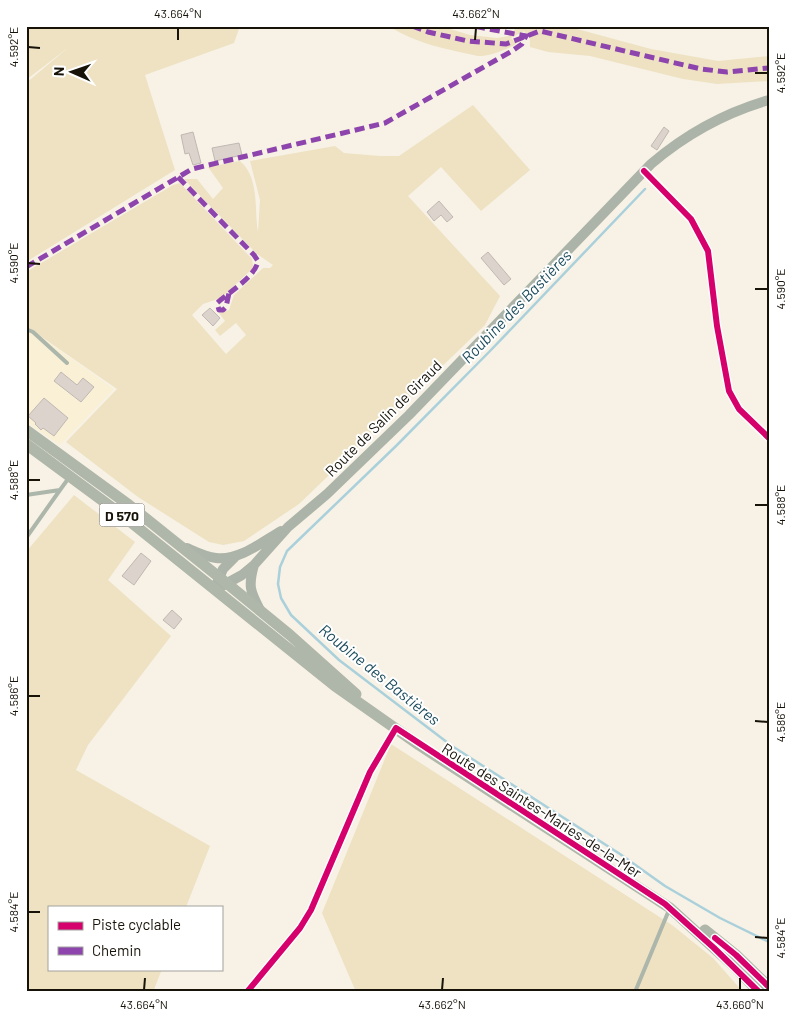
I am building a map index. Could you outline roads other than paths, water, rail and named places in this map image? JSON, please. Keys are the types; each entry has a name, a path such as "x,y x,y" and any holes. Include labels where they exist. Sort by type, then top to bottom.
{"main road":[{"name":"Route de Salin de Giraud","path":"215,589 223,580 254,565 288,527 327,494 409,415 644,171 670,148 692,132 734,112 769,100"},
{"name":"Route des Saintes-Maries-de-la-Mer","path":"26,430 49,454 180,545 261,610 340,678 377,714"},
{"name":"Route des Saintes-Maries-de-la-Mer","path":"26,444 49,454"},
{"name":"Route des Saintes-Maries-de-la-Mer","path":"74,472 172,555 335,686 703,929 719,941 769,987"},
{"name":"Route de Salin de Giraud","path":"223,580 226,566 236,557 288,527"},
{"name":"Route de Salin de Giraud","path":"180,545 218,559 236,557"},
{"path":"254,565 250,588 261,610"},
{"name":"Route des Saintes-Maries-de-la-Mer","path":"673,910 759,992"}],"street":[{"path":"644,171 691,219 708,252 717,326 729,391 739,409 769,438"},
{"path":"247,992 300,928 309,914 370,772 396,728"}],"lane":[{"path":"26,329 33,332 67,363"},
{"path":"26,538 74,472"},
{"path":"26,495 60,490"},
{"path":"172,555 180,545"},
{"path":"635,992 673,910"}],"waterway":[{"name":"Roubine des Bastières","path":"645,189 490,351 396,446 287,551 280,567 278,584 281,598 291,615 339,660 452,746 620,854 665,886 720,918 769,942"}]}
